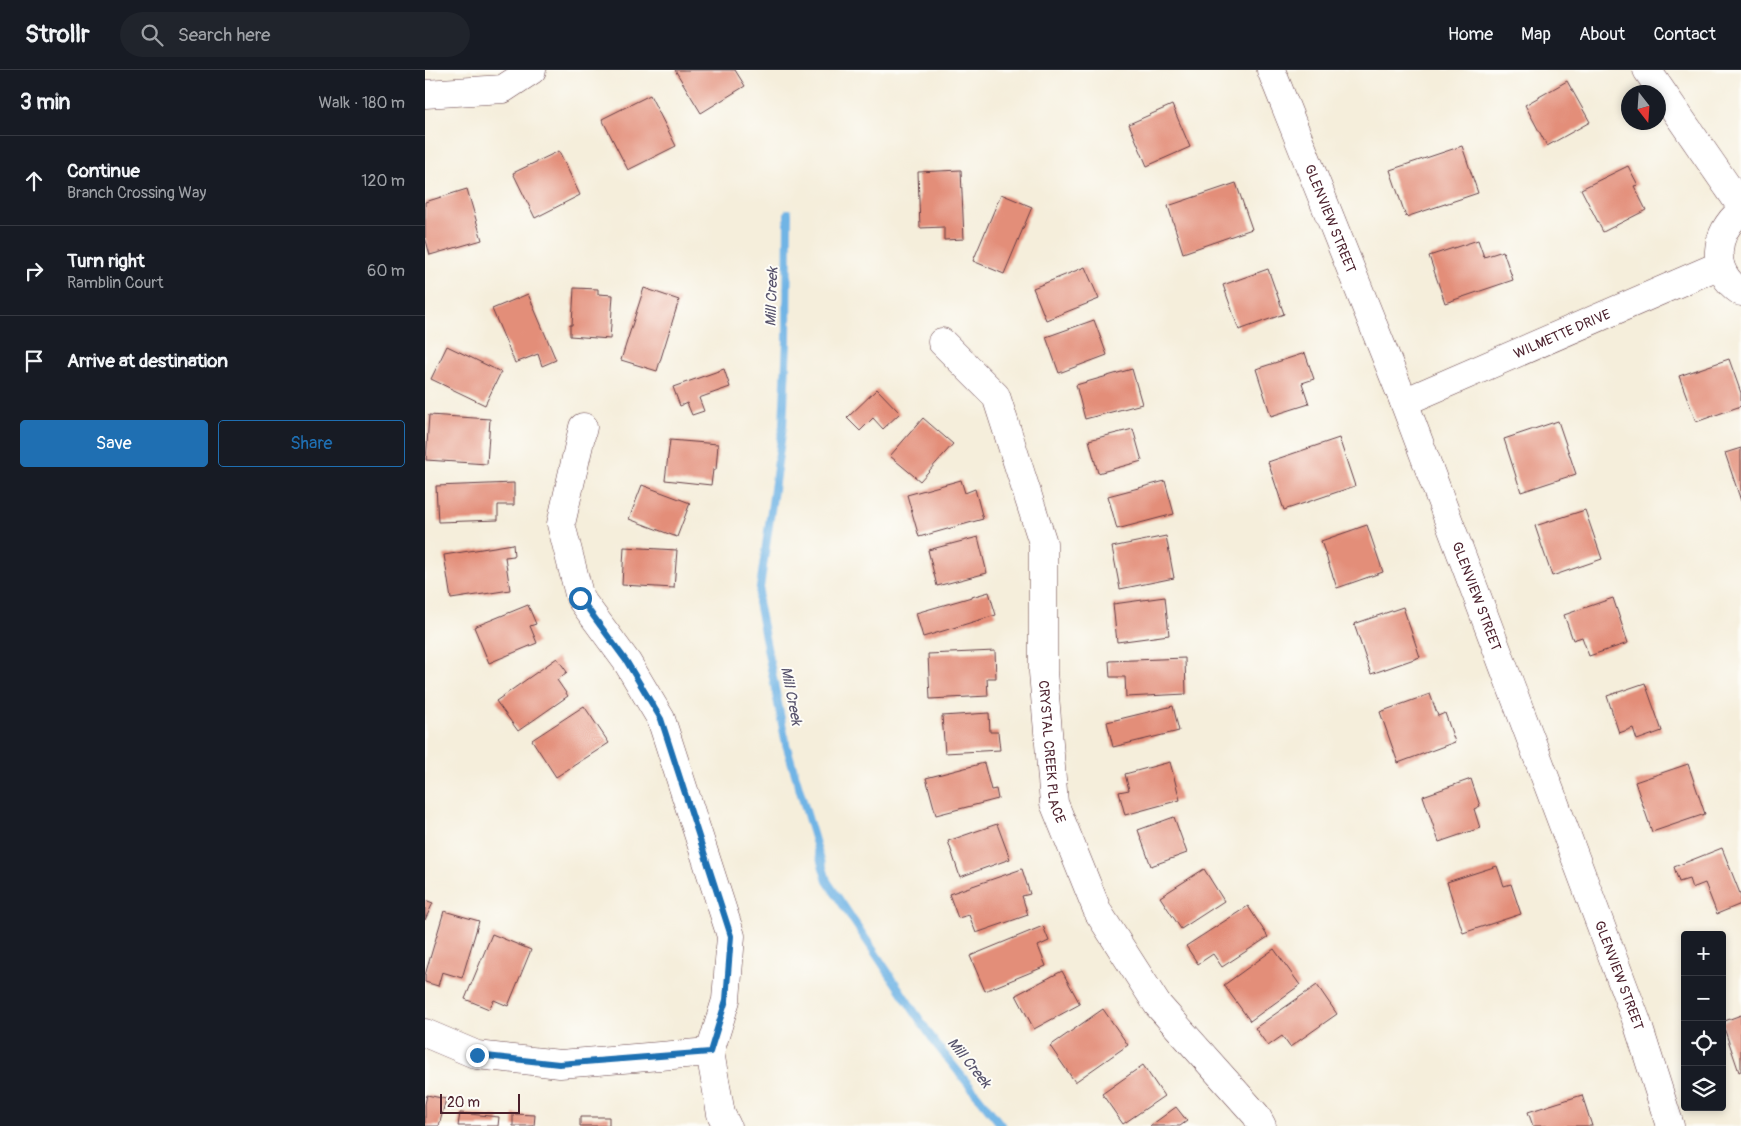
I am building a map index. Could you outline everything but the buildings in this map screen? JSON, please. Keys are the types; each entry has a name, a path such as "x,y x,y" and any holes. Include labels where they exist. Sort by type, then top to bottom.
{"street":[{"path":"425,94 503,89 532,70"},
{"name":"GLENVIEW STREET","path":"1271,70 1405,402 1634,1013 1670,1126"},
{"path":"1647,70 1741,206"},
{"path":"1741,211 1731,219 1722,233 1719,249 1720,265 1726,278 1741,292"},
{"name":"WILMETTE DRIVE","path":"1405,402 1720,265"},
{"name":"CRYSTAL CREEK PLACE","path":"942,342 996,396 1043,543 1043,672 1054,803 1098,912 1157,1004 1256,1115 1262,1126"},
{"path":"583,427 561,524 580,598 627,662 661,719 731,936 726,1000 710,1052 721,1114 727,1126"},
{"path":"425,1033 477,1055 559,1064 710,1052"}],"waterway":[{"name":"Mill Creek","path":"788,213 787,341 783,426 758,602 786,744 827,881 936,1044 1002,1126"}],"route":[{"path":"477,1055 559,1064 710,1052 726,1000 731,936 661,719 627,662 580,598"}]}
